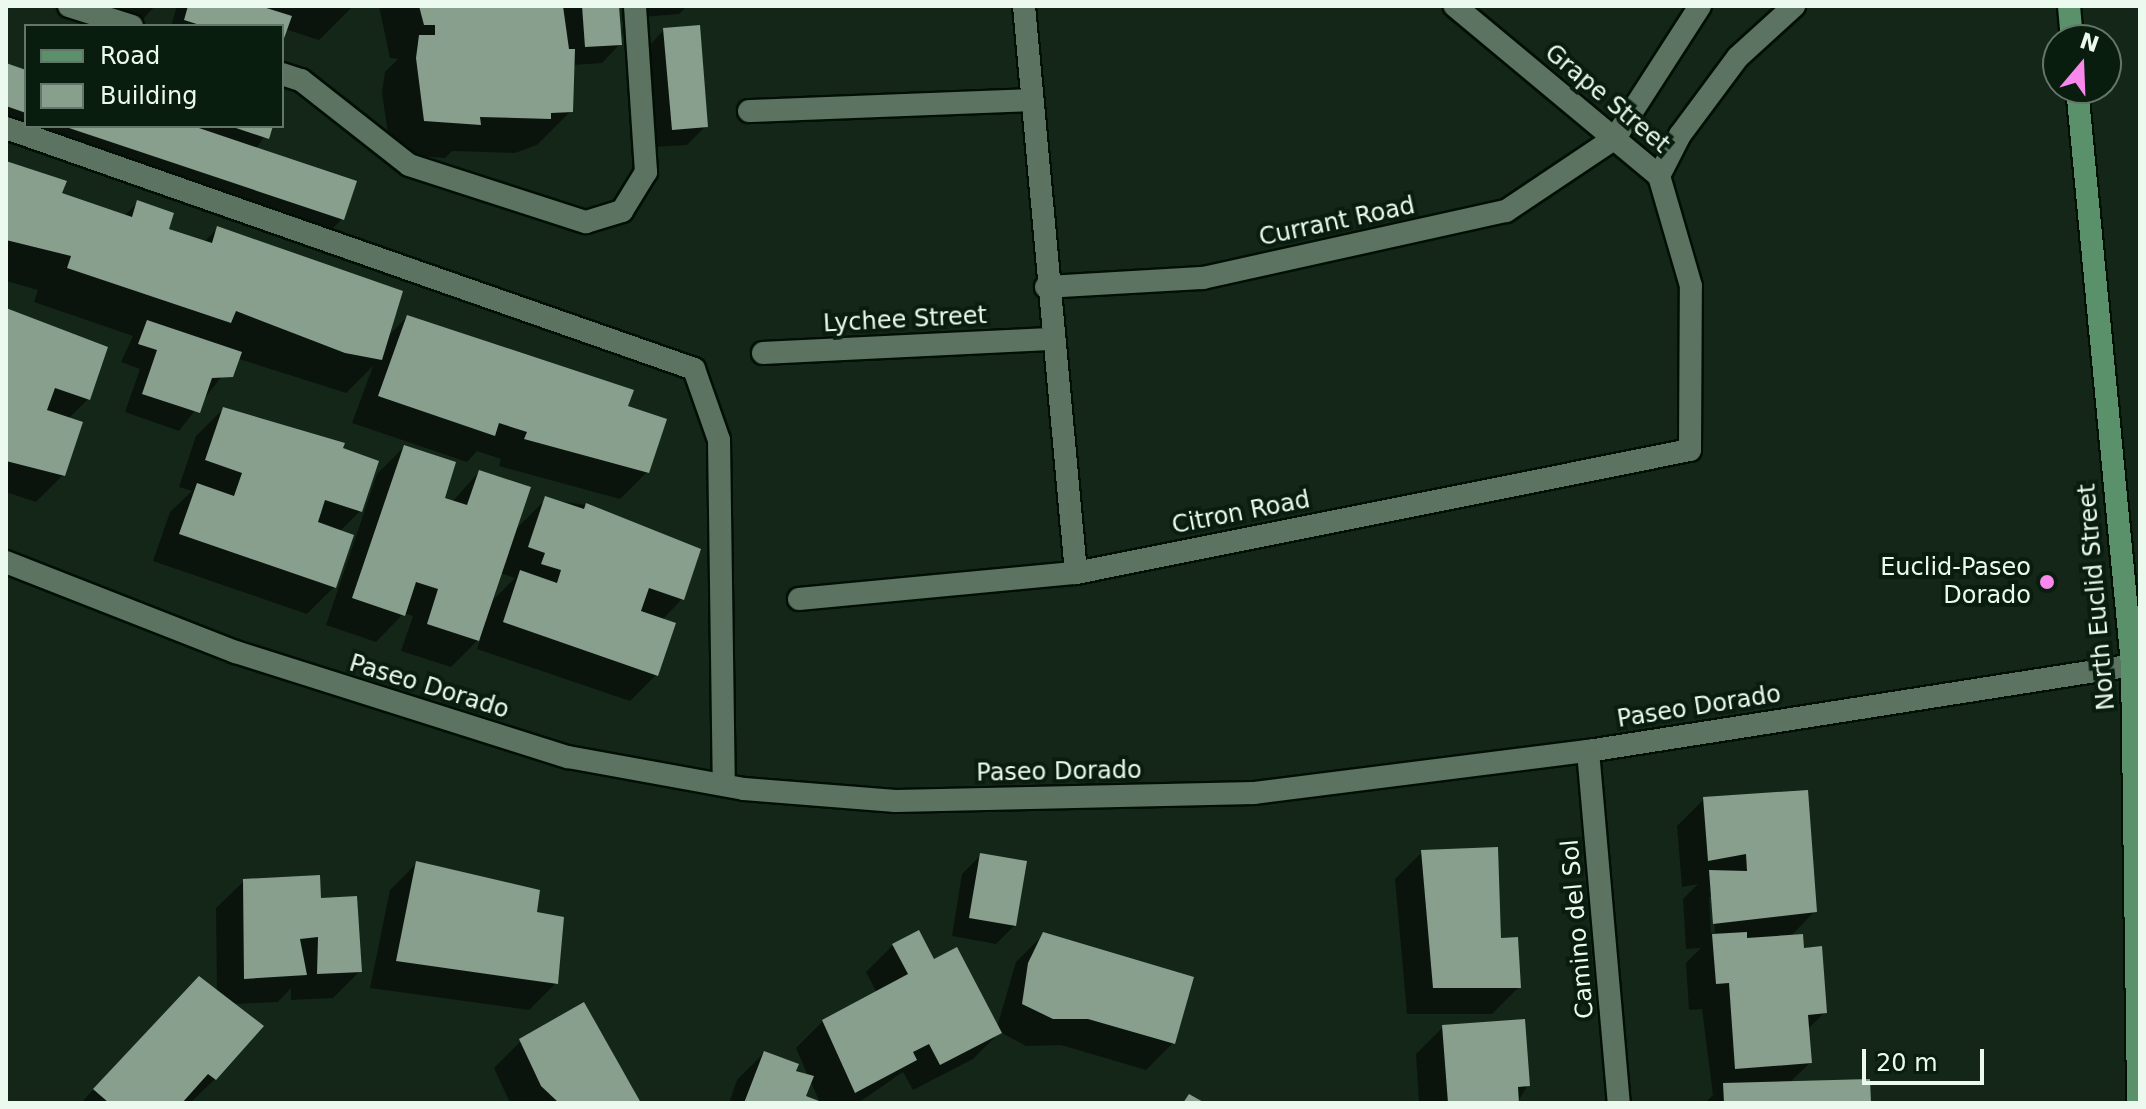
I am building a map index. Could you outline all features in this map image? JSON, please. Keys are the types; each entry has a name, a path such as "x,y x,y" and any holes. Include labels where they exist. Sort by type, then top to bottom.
{"main road":[{"name":"North Euclid Street","path":"2079,104 2136,665 2138,1103"}],"street":[{"path":"69,6 126,24"},
{"path":"284,75 301,80 409,165 586,222 622,211 646,172 635,6"},
{"path":"1024,6 1049,339 1076,573"},
{"name":"Grape Street","path":"1455,6 1659,176 1691,286 1690,450"},
{"path":"1615,138 1700,6"},
{"path":"1659,176 1680,135 1738,57 1794,6"},
{"path":"749,111 1029,100"},
{"path":"6,128 694,369 719,440 724,785"},
{"name":"Currant Road","path":"1046,287 1203,278 1506,211 1615,138"},
{"name":"Lychee Street","path":"763,353 1049,339"},
{"name":"Citron Road","path":"799,599 1076,573 1690,450"},
{"name":"Paseo Dorado","path":"6,562 236,652 404,708 568,757 724,785 896,801 1254,793 1588,751 2136,665"},
{"name":"Camino del Sol","path":"1588,751 1619,1103"}],"building":[{"path":"188,6 260,6 292,16 284,38 284,24 197,24 184,20"},
{"path":"419,6 563,6 569,49 575,49 573,112 551,113 551,119 480,117 481,125 424,121 416,58 419,35 435,35 435,25 424,25"},
{"path":"582,6 619,6 622,45 585,47"},
{"path":"700,25 708,127 672,130 663,28"},
{"path":"6,63 24,69 24,112 6,106"},
{"path":"69,128 199,128 357,181 344,220"},
{"path":"236,128 272,128 269,139"},
{"path":"6,161 67,181 62,193 132,217 137,200 174,213 169,229 212,243 217,226 403,291 382,360 345,353 236,311 231,323 67,268 71,256 6,240"},
{"path":"6,308 108,347 90,400 55,388 47,410 83,422 65,476 6,461"},
{"path":"407,315 634,390 628,406 667,419 649,473 524,439 527,432 499,423 495,436 378,396"},
{"path":"147,320 242,352 233,377 212,378 200,413 142,394 157,350 138,344"},
{"path":"223,407 345,443 343,448 379,461 362,512 325,500 318,522 354,535 336,588 179,534 197,483 234,496 242,473 205,460"},
{"path":"404,445 456,462 445,498 467,505 479,470 531,487 479,641 427,624 438,589 416,582 405,616 352,598"},
{"path":"545,496 584,509 586,503 701,549 684,600 649,588 641,611 676,623 658,676 503,622 520,570 557,583 561,570 541,564 545,553 528,547"},
{"path":"1808,790 1817,912 1713,924 1709,870 1747,871 1746,854 1708,861 1703,797"},
{"path":"1498,847 1501,938 1518,937 1521,988 1433,988 1421,850"},
{"path":"980,853 1027,861 1016,926 969,918"},
{"path":"416,861 540,890 537,912 564,917 558,984 396,961"},
{"path":"320,875 321,898 357,896 362,972 317,974 318,937 300,939 307,975 244,979 243,879"},
{"path":"919,930 934,959 957,947 1002,1033 940,1065 929,1044 913,1052 917,1060 855,1093 822,1020 908,974 892,944"},
{"path":"1043,932 1194,977 1175,1044 1088,1019 1053,1019 1022,1004 1028,963"},
{"path":"1747,932 1747,938 1803,934 1804,948 1822,946 1827,1013 1808,1015 1812,1063 1735,1069 1729,983 1716,984 1712,934"},
{"path":"199,976 264,1026 216,1080 208,1074 182,1103 109,1103 93,1089"},
{"path":"584,1002 641,1103 559,1103 541,1086 519,1039"},
{"path":"1525,1019 1530,1086 1518,1087 1519,1103 1448,1103 1442,1025"},
{"path":"764,1051 799,1064 796,1071 814,1076 806,1096 824,1103 744,1103"},
{"path":"1870,1079 1871,1103 1724,1103 1723,1083"},
{"path":"1189,1094 1205,1103 1183,1103"}],"place":[{"name":"Euclid-Paseo Dorado","path":"2047,582"}]}
